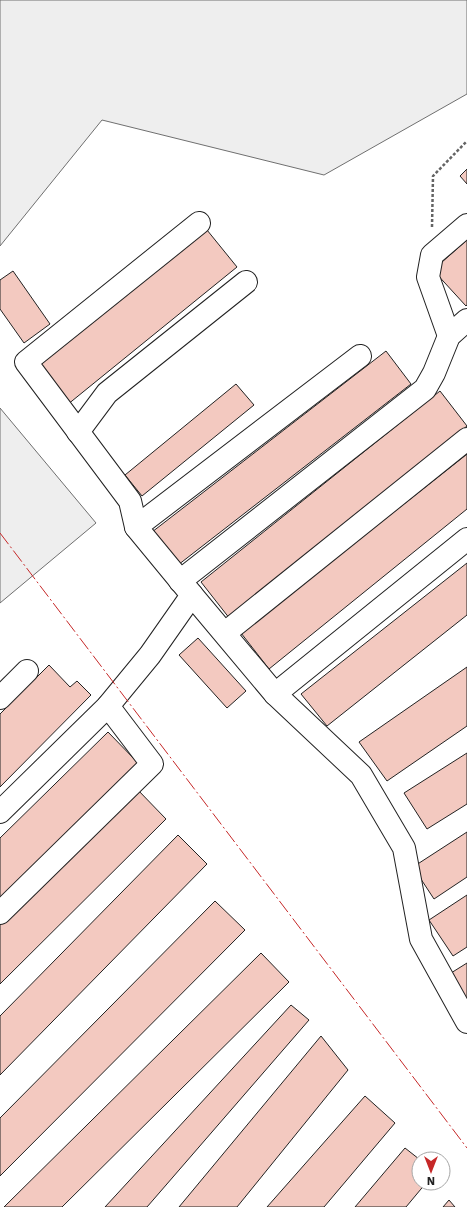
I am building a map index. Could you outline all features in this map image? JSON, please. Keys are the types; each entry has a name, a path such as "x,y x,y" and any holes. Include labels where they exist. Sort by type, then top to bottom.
{"lane":[{"path":"199,223 26,362 130,501 136,527 275,694 361,775 404,848 421,939 467,1022"},
{"path":"449,336 428,277 432,255 467,225"},
{"path":"78,432 108,393 246,282"},
{"path":"0,812 108,706 150,655 186,588 425,389 434,373 449,336 467,320"},
{"path":"136,527 360,356"},
{"path":"225,633 467,439"},
{"path":"275,694 467,540"},
{"path":"0,698 27,672"},
{"path":"0,913 152,764 108,706"}],"path":[{"path":"432,255 433,176 467,141"}],"shaded area":[{"path":"0,0 467,0 467,94 324,175 102,120 0,246"},
{"path":"0,408 96,523 0,603"}],"building":[{"path":"467,169 467,184 460,176"},
{"path":"207,230 237,267 67,405 36,367"},
{"path":"467,240 467,305 466,306 433,270"},
{"path":"13,271 50,324 24,343 0,309 0,280"},
{"path":"386,351 411,384 178,565 152,532"},
{"path":"236,384 254,405 142,496 125,475"},
{"path":"440,391 467,426 230,619 201,582"},
{"path":"467,454 467,509 269,669 241,633"},
{"path":"467,563 467,615 327,726 301,694"},
{"path":"198,638 246,691 227,708 179,655"},
{"path":"49,665 70,687 77,681 91,695 0,787 0,714"},
{"path":"467,667 467,726 387,781 359,742"},
{"path":"108,732 141,766 0,903 0,838"},
{"path":"467,753 467,804 427,829 404,793"},
{"path":"136,788 166,819 0,984 0,923"},
{"path":"467,832 467,877 434,899 413,867"},
{"path":"178,835 207,864 0,1075 0,1016"},
{"path":"467,895 467,947 453,956 429,920"},
{"path":"215,901 245,930 0,1176 0,1118"},
{"path":"261,953 289,982 62,1207 4,1207"},
{"path":"467,963 467,1003 451,973"},
{"path":"291,1005 309,1020 147,1207 105,1207"},
{"path":"321,1036 348,1070 237,1207 179,1207"},
{"path":"365,1096 395,1123 324,1207 267,1207"},
{"path":"405,1148 411,1153 411,1191 419,1191 406,1207 355,1207"},
{"path":"449,1200 455,1207 443,1207"}],"power":[{"path":"0,533 467,1148"}]}
